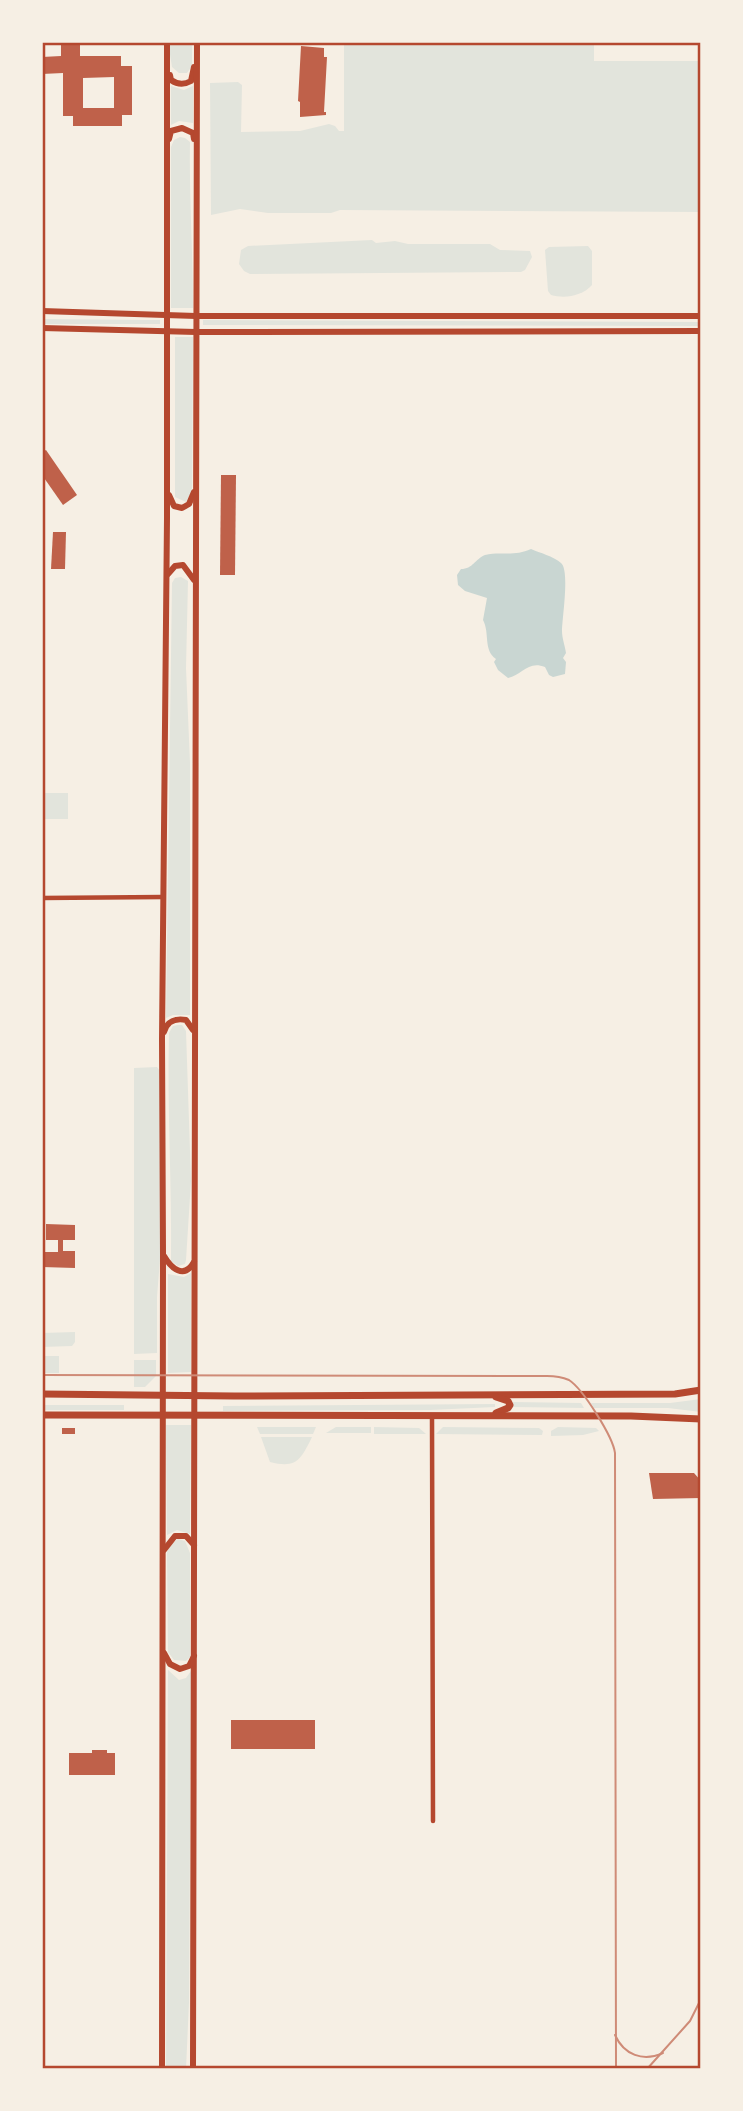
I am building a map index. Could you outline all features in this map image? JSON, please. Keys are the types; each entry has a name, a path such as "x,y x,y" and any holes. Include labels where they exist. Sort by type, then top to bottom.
{"main road":[{"path":"42,1394 675,1394 701,1390"},
{"path":"488,1415 510,1405 508,1401 489,1395"},
{"path":"42,1415 672,1416 701,1419"}],"street":[{"path":"162,2069 162,1039 167,487 167,42"},
{"path":"193,2069 197,42"},
{"path":"167,56 171,80 181,84 191,80 197,56"},
{"path":"167,148 171,131 182,128 193,133 197,148"},
{"path":"42,312 196,316 701,316"},
{"path":"657,316 663,322 657,330"},
{"path":"42,328 196,332 701,331"},
{"path":"167,487 174,506 182,508 190,504 196,487"},
{"path":"166,589 169,571 175,566 183,565 195,582"},
{"path":"42,898 163,897"},
{"path":"162,1039 165,1028 171,1021 179,1019 191,1024 195,1035"},
{"path":"163,1254 176,1271 191,1267 195,1258"},
{"path":"432,1415 433,1821"},
{"path":"163,1550 175,1536 181,1535 190,1539 195,1546"},
{"path":"163,1651 170,1664 180,1669 189,1666 195,1648"}],"shaded area":[{"path":"168,42 192,42 192,66 187,73 179,73 172,67"},
{"path":"344,42 594,42 594,61 701,61 701,212 340,210 331,213 268,213 240,209 211,215 210,83 238,82 242,85 241,132 300,131 329,124 339,131 344,131"},
{"path":"171,86 184,90 193,86 193,123 179,121 171,125"},
{"path":"180,137 190,142 193,308 171,308 171,147 174,140"},
{"path":"372,240 376,243 395,241 408,244 490,244 500,250 530,251 532,257 521,272 250,274 239,264 241,250 248,246"},
{"path":"588,246 592,251 592,285 573,296 551,295 548,291 545,250 549,247"},
{"path":"42,319 160,320 160,324 42,324"},
{"path":"203,320 701,322 701,326 203,325"},
{"path":"175,337 193,337 192,491 186,502 175,497"},
{"path":"531,549 554,558 564,567 562,631 566,653 563,658 566,662 565,674 553,677 545,667 534,665 508,678 498,670 494,662 496,659 489,651 483,620 487,598 465,591 458,585 457,575 461,569 485,555 519,553"},
{"path":"181,577 188,581 186,668 190,763 190,1015 173,1015 166,1018 172,583 175,578"},
{"path":"42,793 68,793 68,819 42,819"},
{"path":"182,1025 186,1031 191,1181 186,1260 185,1264 178,1266 171,1261 169,1033 173,1026"},
{"path":"157,1067 160,1071 160,1259 157,1353 134,1354 134,1068"},
{"path":"191,1273 191,1372 168,1373 168,1274 184,1277"},
{"path":"75,1332 72,1346 42,1347 42,1333"},
{"path":"42,1356 59,1356 59,1373 42,1373"},
{"path":"134,1360 156,1360 156,1376 145,1387 134,1387"},
{"path":"701,1399 701,1412 668,1408 594,1408 591,1403 670,1403"},
{"path":"513,1402 581,1403 584,1408 513,1407"},
{"path":"495,1404 495,1407 430,1410 223,1411 223,1406"},
{"path":"42,1405 124,1405 124,1410 42,1410"},
{"path":"166,1425 191,1425 190,1534 177,1530 167,1535"},
{"path":"257,1427 316,1427 313,1434 260,1434"},
{"path":"336,1427 371,1427 371,1433 326,1433"},
{"path":"374,1427 419,1428 426,1434 374,1434"},
{"path":"443,1427 539,1428 543,1431 542,1435 436,1434"},
{"path":"558,1427 596,1428 599,1431 583,1435 551,1436 551,1431"},
{"path":"261,1437 312,1437 297,1460 279,1464 270,1462"},
{"path":"178,1539 185,1541 190,1553 190,1657 186,1661 174,1660 168,1652 167,1552 169,1546"},
{"path":"168,1670 179,1680 186,1678 191,1671 189,2002 186,2069 166,2069"}],"building":[{"path":"61,42 80,42 80,56 121,56 121,66 132,66 132,115 122,115 122,126 73,126 73,116 63,116 63,73 42,74 42,57 61,56","holes":["114,77 114,108 83,108 83,78"]},
{"path":"633,42 701,42 701,45 633,45"},
{"path":"301,46 324,48 324,57 327,57 326,115 300,117 298,101"},
{"path":"46,450 77,495 63,505 42,475 42,452"},
{"path":"221,475 236,475 235,575 220,575"},
{"path":"53,532 66,532 65,569 51,569"},
{"path":"46,1224 75,1225 75,1240 63,1240 63,1251 75,1251 75,1268 42,1267 42,1252 58,1252 58,1240 46,1240"},
{"path":"42,1286 45,1286 45,1302 42,1302"},
{"path":"62,1428 75,1428 75,1434 62,1434"},
{"path":"649,1473 694,1473 701,1481 701,1498 653,1499"},
{"path":"231,1720 315,1720 315,1749 231,1749"},
{"path":"92,1750 115,1753 115,1775 69,1775 69,1753 92,1753"}],"tram line":[{"path":"42,1375 550,1376 569,1380 582,1393 603,1425 615,1453 616,2069"},
{"path":"647,2069 690,2021 701,1999"},
{"path":"615,2035 623,2048 635,2055 648,2057 663,2053"}]}
